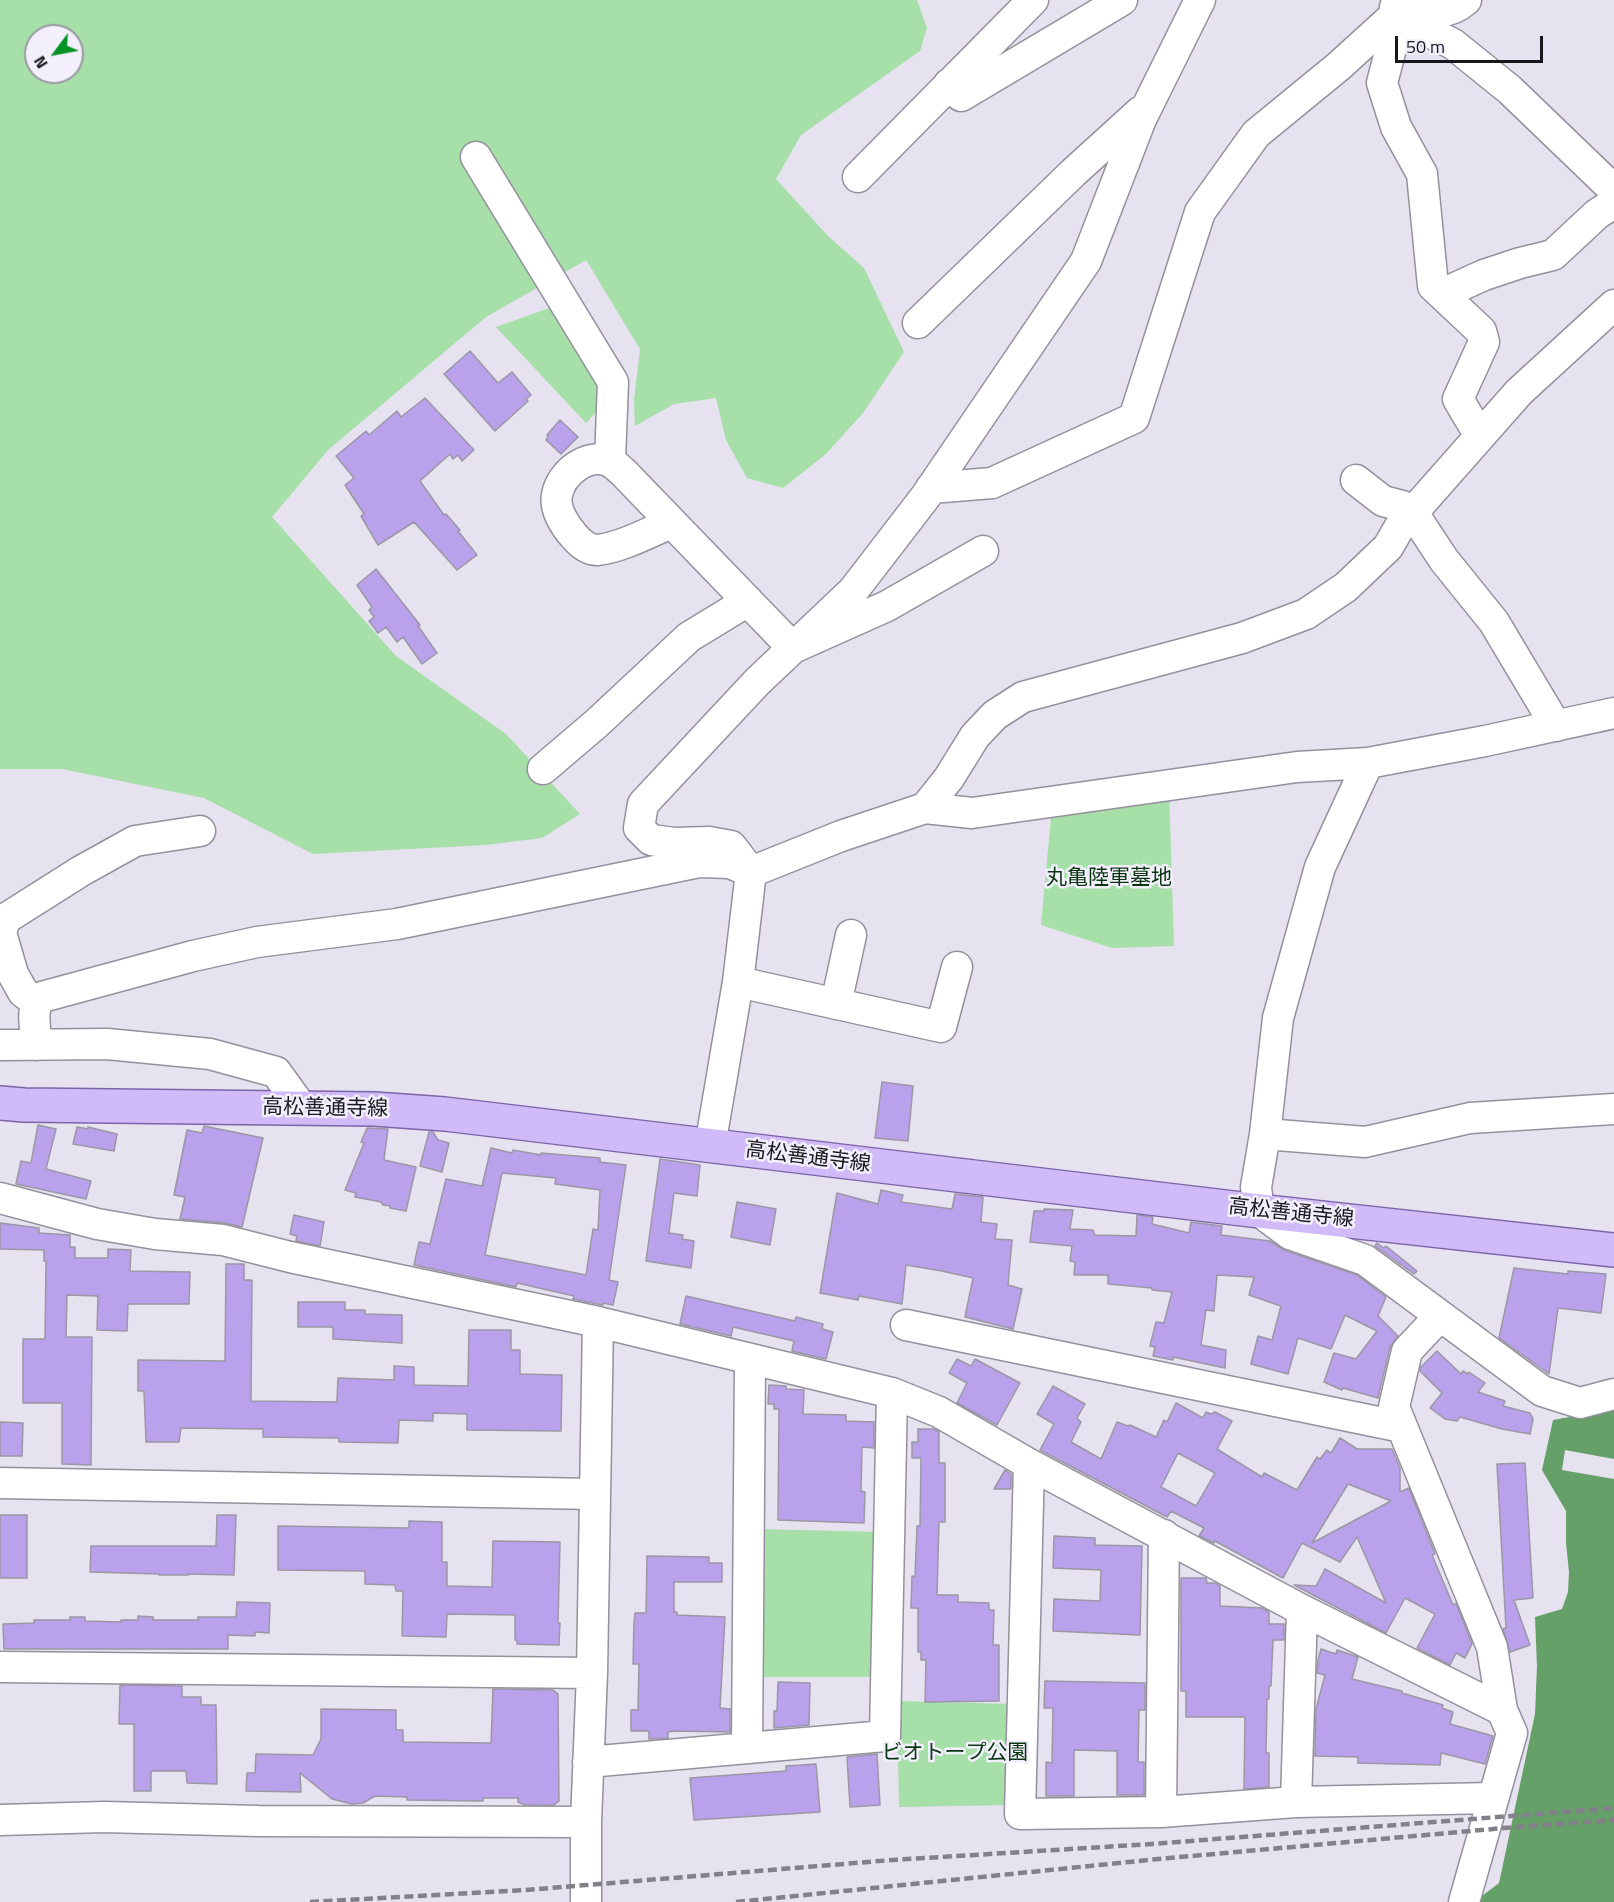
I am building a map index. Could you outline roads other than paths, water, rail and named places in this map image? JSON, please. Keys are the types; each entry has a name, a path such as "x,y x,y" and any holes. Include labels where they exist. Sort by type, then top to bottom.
{"main road":[{"name":"高松善通寺線","path":"0,1103 24,1106 374,1109 445,1114 1259,1211 1614,1250"}],"street":[{"path":"858,177 1033,0"},
{"path":"950,84 961,96 1122,0"},
{"path":"710,1146 738,982 752,872 731,846 709,842 675,843 651,840 639,828 639,816 643,804 757,682 853,591 932,488 1086,261 1148,105 1200,0"},
{"path":"932,488 992,483 1134,418 1200,212 1256,134 1339,66 1395,7 1413,2 1439,11 1455,9 1466,0"},
{"path":"1395,7 1453,44 1502,83 1614,190"},
{"path":"1395,7 1395,33 1382,83 1396,127 1422,174 1433,286 1481,331 1484,342 1458,399 1480,436"},
{"path":"918,323 1074,172 1148,105"},
{"path":"476,157 613,382 610,461"},
{"path":"1442,294 1484,275 1553,255 1598,214 1614,203"},
{"path":"925,808 950,778 975,736 995,715 1023,697 1242,638 1306,614 1346,587 1388,547 1399,528 1519,392 1614,305"},
{"path":"671,523 614,546 595,550 580,543 567,529 559,512 556,496 563,479 577,466 593,458 610,461 794,648"},
{"path":"1356,480 1383,501 1402,506 1413,513 1444,560 1494,622 1556,726"},
{"path":"794,648 887,606 984,551"},
{"path":"543,769 597,723 689,637 748,601"},
{"path":"37,1045 34,1011 36,1002 42,997 104,982 146,968 257,942 397,924 699,862 730,864 752,872 841,836 925,808 972,813 1297,767 1368,763 1614,713"},
{"path":"1368,763 1320,867 1278,1018 1265,1134 1256,1187 1259,1211 1290,1234 1365,1260 1542,1391 1580,1403 1614,1394"},
{"path":"36,1002 23,992 13,974 1,933 5,919 81,871 135,841 200,831"},
{"path":"836,1004 851,935"},
{"path":"738,982 941,1027 957,967"},
{"path":"0,1045 107,1044 210,1054 276,1072 302,1108"},
{"path":"1265,1134 1365,1142 1470,1118 1614,1109"},
{"path":"0,1198 97,1224 155,1234 223,1240 290,1257 598,1322 892,1393 939,1412 1029,1464 1302,1610 1502,1710"},
{"path":"1440,1316 1407,1351 1394,1407 1492,1647 1502,1710 1512,1733 1464,1902"},
{"path":"586,1902 598,1322"},
{"path":"906,1325 1402,1427"},
{"path":"747,1748 750,1359"},
{"path":"588,1762 885,1736 892,1393"},
{"path":"1029,1464 1020,1814 1161,1812 1296,1802 1493,1798"},
{"path":"0,1483 594,1494"},
{"path":"1161,1812 1164,1535"},
{"path":"1296,1802 1302,1610"},
{"path":"0,1667 592,1673"},
{"path":"0,1820 104,1817 270,1821 586,1822"}],"railway":[{"path":"310,1902 526,1890 892,1860 1152,1844 1614,1808"},
{"path":"736,1902 1158,1859 1614,1820"}],"park label":[{"name":"丸亀陸軍墓地","path":"1109,879"},
{"name":"ビオトープ公園","path":"955,1754"}]}
